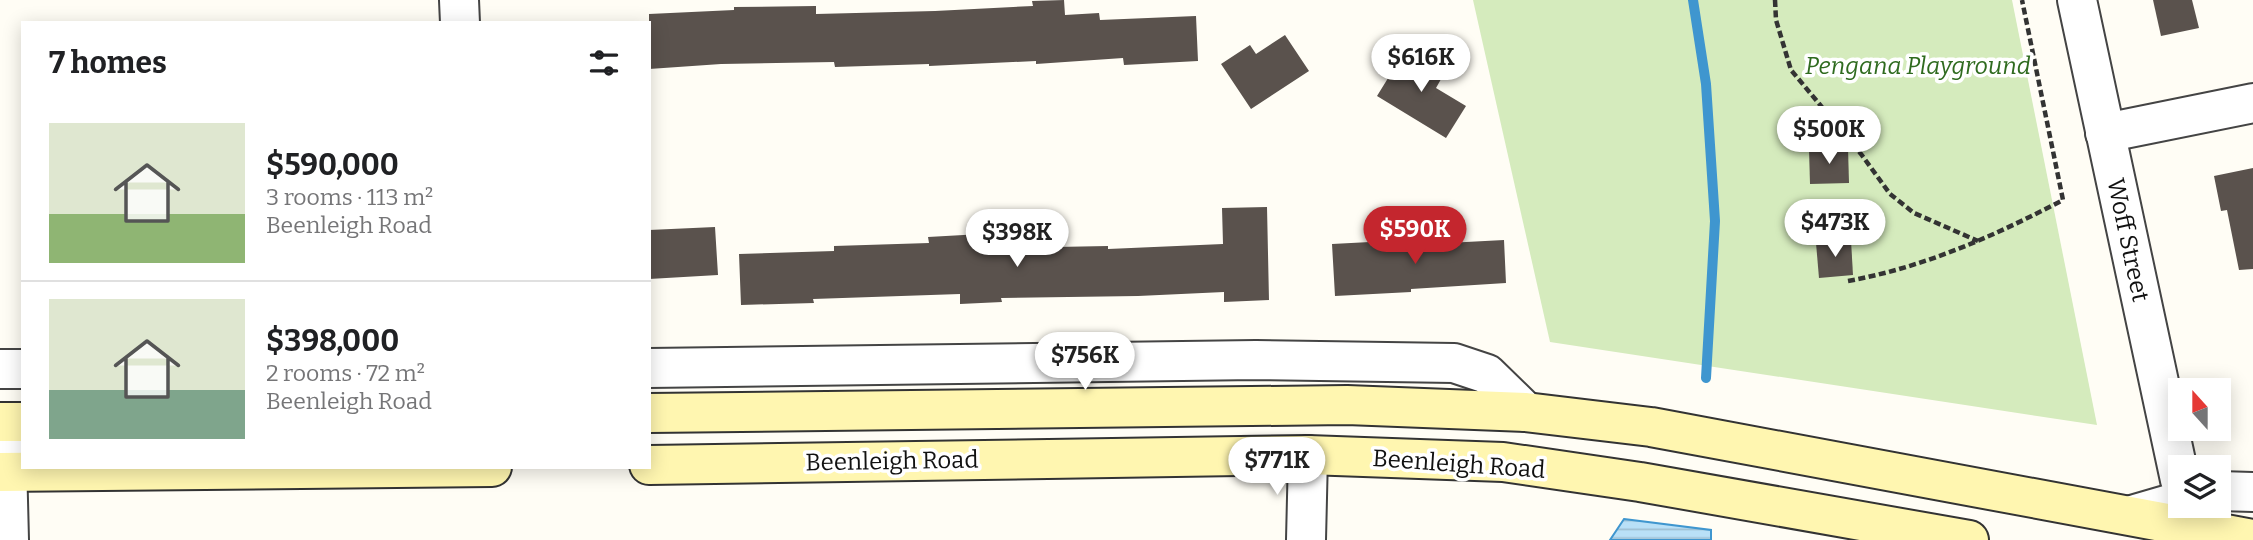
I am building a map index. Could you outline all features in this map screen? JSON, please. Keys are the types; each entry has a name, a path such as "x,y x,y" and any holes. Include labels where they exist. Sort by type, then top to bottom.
{"main road":[{"name":"Beenleigh Road","path":"651,413 1347,405 1526,412 1651,427 2132,516 2191,519 2253,539"},
{"name":"Beenleigh Road","path":"651,465 1308,455 1503,462 1640,482 1969,540"},
{"path":"4,472 284,469"}],"street":[{"path":"459,0 460,21"},
{"name":"Woff Street","path":"2077,0 2175,455"},
{"path":"2105,133 2253,103"},
{"path":"651,368 1256,360 1454,363 1488,374 1526,412"},
{"path":"0,369 21,369"},
{"path":"9,540 4,472 10,422"},
{"path":"1306,540 1308,455"},
{"path":"2231,491 2253,492"}],"path":[{"path":"1775,0 1776,20 1791,69 1861,154 1890,194 1914,213 1979,241"},
{"path":"1848,281 1915,265 1979,241 2063,200 2022,0"}],"green space":[{"name":"Pengana Playground","path":"1473,0 2012,0 2097,425 1550,342"}],"water":[{"path":"1624,519 1711,530 1711,540 1610,540"}],"building":[{"path":"1064,0 1065,15 1099,13 1100,20 1196,16 1198,61 1124,65 1123,58 1036,64 1036,61 835,67 834,62 721,64 651,69 649,14 734,10 734,7 816,6 816,14 935,11 1033,6 1032,1"},
{"path":"2153,0 2192,0 2199,28 2161,36"},
{"path":"1285,35 1309,71 1251,109 1221,64 1250,45 1256,54"},
{"path":"1406,49 1445,72 1436,88 1466,106 1446,138 1377,96"},
{"path":"1848,148 1849,183 1810,184 1809,149"},
{"path":"2253,168 2253,269 2239,270 2227,210 2221,211 2214,176"},
{"path":"1267,207 1269,300 1224,302 1224,292 1001,298 1002,302 960,304 960,294 813,299 814,303 741,305 739,254 834,251 834,246 929,243 928,237 999,233 999,248 1108,246 1108,249 1223,244 1222,208"},
{"path":"715,227 718,275 651,279 651,230"},
{"path":"1408,240 1409,245 1504,240 1506,283 1335,296 1332,244"},
{"path":"1851,240 1853,275 1819,278 1816,243"}],"waterway":[{"path":"1693,0 1706,84 1715,221 1706,378"}]}
